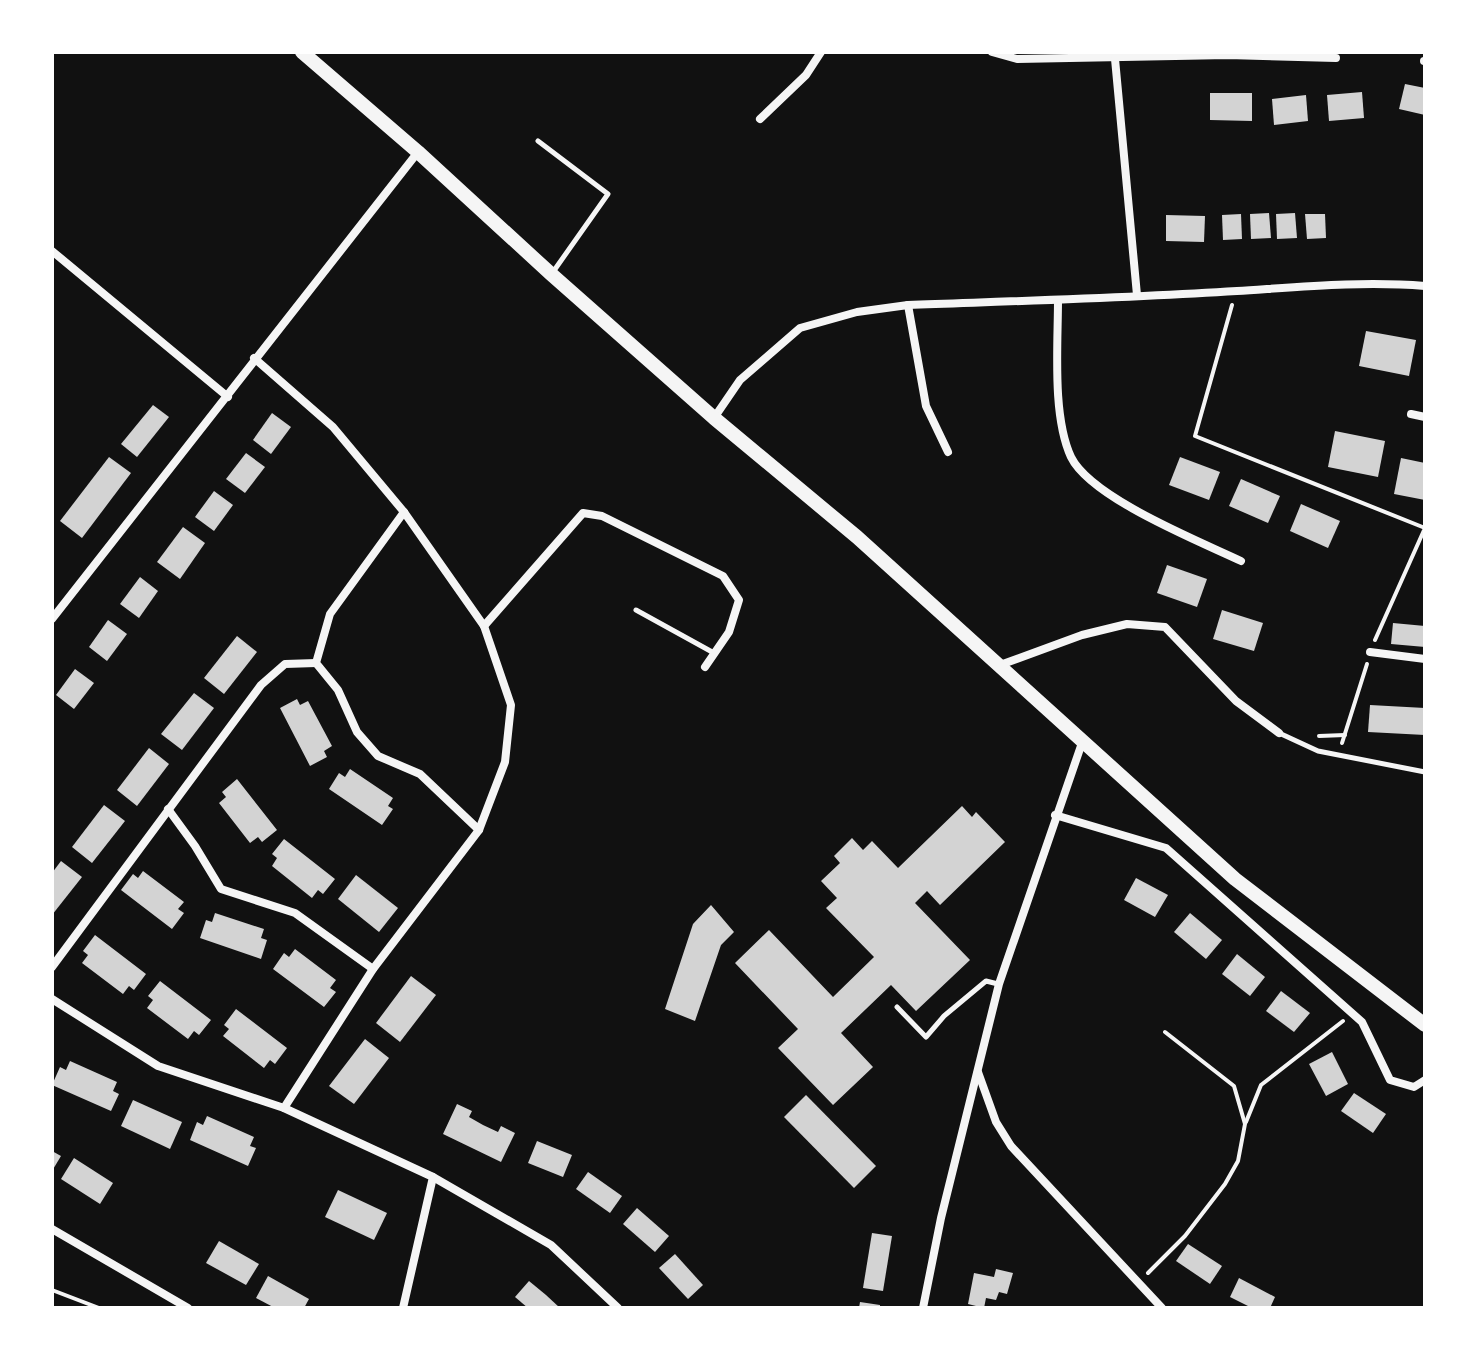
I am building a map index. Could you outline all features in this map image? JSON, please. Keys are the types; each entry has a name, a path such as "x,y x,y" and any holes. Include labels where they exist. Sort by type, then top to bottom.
{"street":[{"path":"302,52 714,418 857,537 1235,879 1425,1025"},
{"path":"760,119 806,75 821,52"},
{"path":"992,52 1017,59 1229,54 1336,58"},
{"path":"1115,59 1137,295"},
{"path":"52,619 418,152"},
{"path":"52,251 228,397"},
{"path":"714,418 740,380 800,328 857,312 908,305 1058,300 1327,284 1378,282 1425,286"},
{"path":"1058,300 1059,410 1072,458 1092,482 1141,512 1241,561"},
{"path":"908,305 926,406 948,452"},
{"path":"254,358 333,427 404,512 484,626 511,705 505,762 479,830 373,969 284,1108"},
{"path":"1411,414 1425,417"},
{"path":"316,663 330,614 404,512"},
{"path":"484,626 583,513 602,516 723,576 739,600 729,632 705,667"},
{"path":"1000,665 1112,627 1127,624 1165,627 1236,701 1279,733"},
{"path":"1370,652 1425,659"},
{"path":"52,967 261,685 285,664 316,663"},
{"path":"316,663 338,690 357,732 378,756 420,774 479,830"},
{"path":"923,1308 941,1218 999,984 1083,739"},
{"path":"168,809 221,889 295,913 373,969"},
{"path":"1055,815 1166,848 1362,1022 1390,1080 1414,1087 1425,1080"},
{"path":"52,999 158,1066 284,1108 433,1177 551,1245 618,1308"},
{"path":"978,1071 996,1122 1011,1146 1162,1308"},
{"path":"403,1308 433,1177"},
{"path":"52,1229 188,1308"}],"lane":[{"path":"538,141 608,194 551,274"},
{"path":"636,610 715,654"},
{"path":"1279,733 1318,751 1425,772"},
{"path":"897,1007 926,1037 944,1016 986,981 999,984"}],"path":[{"path":"1236,291 1195,436 1425,528 1370,652 1339,755"},
{"path":"1139,1281 1185,1236 1225,1184 1238,1161 1245,1124 1261,1085 1353,1013"},
{"path":"1165,1032 1234,1086 1245,1124"},
{"path":"52,1290 99,1308"}],"building":[{"path":"1405,84 1425,88 1425,115 1399,109"},
{"path":"1362,92 1364,118 1329,121 1327,95"},
{"path":"1210,93 1252,93 1252,121 1210,120"},
{"path":"1306,95 1308,121 1274,125 1272,99"},
{"path":"1269,213 1271,238 1251,239 1250,214"},
{"path":"1295,213 1297,238 1277,239 1276,214"},
{"path":"1241,214 1242,239 1223,240 1222,215"},
{"path":"1305,214 1325,214 1326,238 1307,239"},
{"path":"1166,215 1205,216 1204,242 1166,241"},
{"path":"1366,331 1416,340 1409,376 1359,366"},
{"path":"153,405 169,417 137,457 121,444"},
{"path":"272,413 291,427 271,454 253,440"},
{"path":"1335,431 1385,441 1378,477 1328,467"},
{"path":"246,453 265,467 245,493 226,479"},
{"path":"109,457 131,473 82,538 60,521"},
{"path":"1180,457 1220,472 1209,500 1169,485"},
{"path":"1401,458 1425,463 1425,500 1394,494"},
{"path":"1241,479 1280,496 1268,523 1229,506"},
{"path":"214,491 233,505 214,531 195,517"},
{"path":"1301,504 1340,521 1328,548 1290,531"},
{"path":"183,527 205,543 180,579 157,562"},
{"path":"1167,565 1207,579 1197,607 1157,593"},
{"path":"140,577 158,591 139,618 120,604"},
{"path":"1222,610 1263,623 1254,651 1213,639"},
{"path":"108,620 127,634 107,661 89,647"},
{"path":"1393,623 1425,626 1425,647 1391,644"},
{"path":"237,636 257,652 224,694 204,678"},
{"path":"75,669 94,683 74,709 56,695"},
{"path":"194,693 214,708 182,750 161,734"},
{"path":"297,699 300,705 308,701 332,746 324,751 327,757 310,766 280,708"},
{"path":"1370,705 1425,708 1425,735 1368,732"},
{"path":"149,748 169,764 137,806 117,790"},
{"path":"350,769 393,798 388,806 393,809 382,825 329,789 339,773 345,777"},
{"path":"237,779 277,830 262,842 258,837 250,843 219,803 226,797 222,792"},
{"path":"104,805 125,821 92,863 72,847"},
{"path":"962,806 972,817 976,812 1005,842 940,905 927,891 915,903 970,960 916,1011 891,985 841,1033 873,1067 833,1105 778,1048 798,1029 735,963 769,930 833,997 874,957 826,908 837,898 821,881 840,863 834,856 852,838 863,850 872,841 898,868"},
{"path":"284,839 335,879 323,894 318,890 312,898 272,866 277,858 272,854"},
{"path":"61,861 82,877 52,915 52,873"},
{"path":"143,871 184,902 178,909 184,913 172,929 121,890 133,874 138,878"},
{"path":"356,875 398,908 379,932 338,899"},
{"path":"1136,878 1168,895 1155,917 1124,900"},
{"path":"711,905 734,932 721,945 695,1021 665,1009 693,924"},
{"path":"215,913 264,929 261,938 267,940 261,959 200,938 206,920 212,922"},
{"path":"1190,913 1222,940 1206,959 1174,932"},
{"path":"95,935 146,974 134,990 129,986 123,994 82,963 88,955 83,951"},
{"path":"295,949 336,980 330,988 336,992 324,1007 273,969 284,953 289,957"},
{"path":"1237,954 1265,977 1250,996 1222,974"},
{"path":"411,976 436,995 400,1042 376,1023"},
{"path":"160,981 211,1020 199,1035 194,1031 188,1039 147,1008 153,1000 148,996"},
{"path":"1281,991 1310,1013 1294,1032 1266,1011"},
{"path":"236,1009 287,1048 275,1064 270,1060 264,1068 223,1036 229,1029 224,1025"},
{"path":"365,1039 389,1058 354,1104 329,1086"},
{"path":"1332,1052 1348,1084 1326,1096 1309,1064"},
{"path":"70,1061 117,1082 113,1091 119,1094 111,1111 52,1085 60,1067 66,1070"},
{"path":"1354,1093 1386,1114 1373,1133 1341,1111"},
{"path":"806,1095 876,1166 854,1188 784,1117"},
{"path":"133,1100 182,1122 170,1149 121,1126"},
{"path":"457,1104 472,1111 469,1117 483,1125 498,1132 501,1126 515,1133 501,1162 443,1134"},
{"path":"207,1116 254,1137 250,1146 256,1148 248,1166 190,1140 197,1122 203,1125"},
{"path":"537,1141 572,1155 563,1177 528,1163"},
{"path":"52,1151 61,1156 52,1171"},
{"path":"74,1158 113,1183 100,1204 61,1179"},
{"path":"588,1172 622,1196 610,1213 576,1189"},
{"path":"338,1190 387,1213 374,1240 325,1217"},
{"path":"637,1208 669,1236 655,1252 623,1224"},
{"path":"872,1233 892,1236 883,1291 863,1288"},
{"path":"219,1241 259,1264 246,1285 206,1263"},
{"path":"1188,1244 1222,1266 1210,1284 1176,1261"},
{"path":"675,1254 703,1285 688,1299 659,1268"},
{"path":"996,1269 1013,1273 1007,1294 999,1292 996,1300 986,1298 984,1308 968,1304 974,1273 994,1277"},
{"path":"268,1276 309,1299 304,1308 275,1308 256,1298"},
{"path":"1239,1278 1275,1297 1270,1308 1252,1308 1230,1297"},
{"path":"529,1281 560,1308 528,1308 515,1297"},
{"path":"860,1302 880,1305 880,1308 859,1308"}]}
